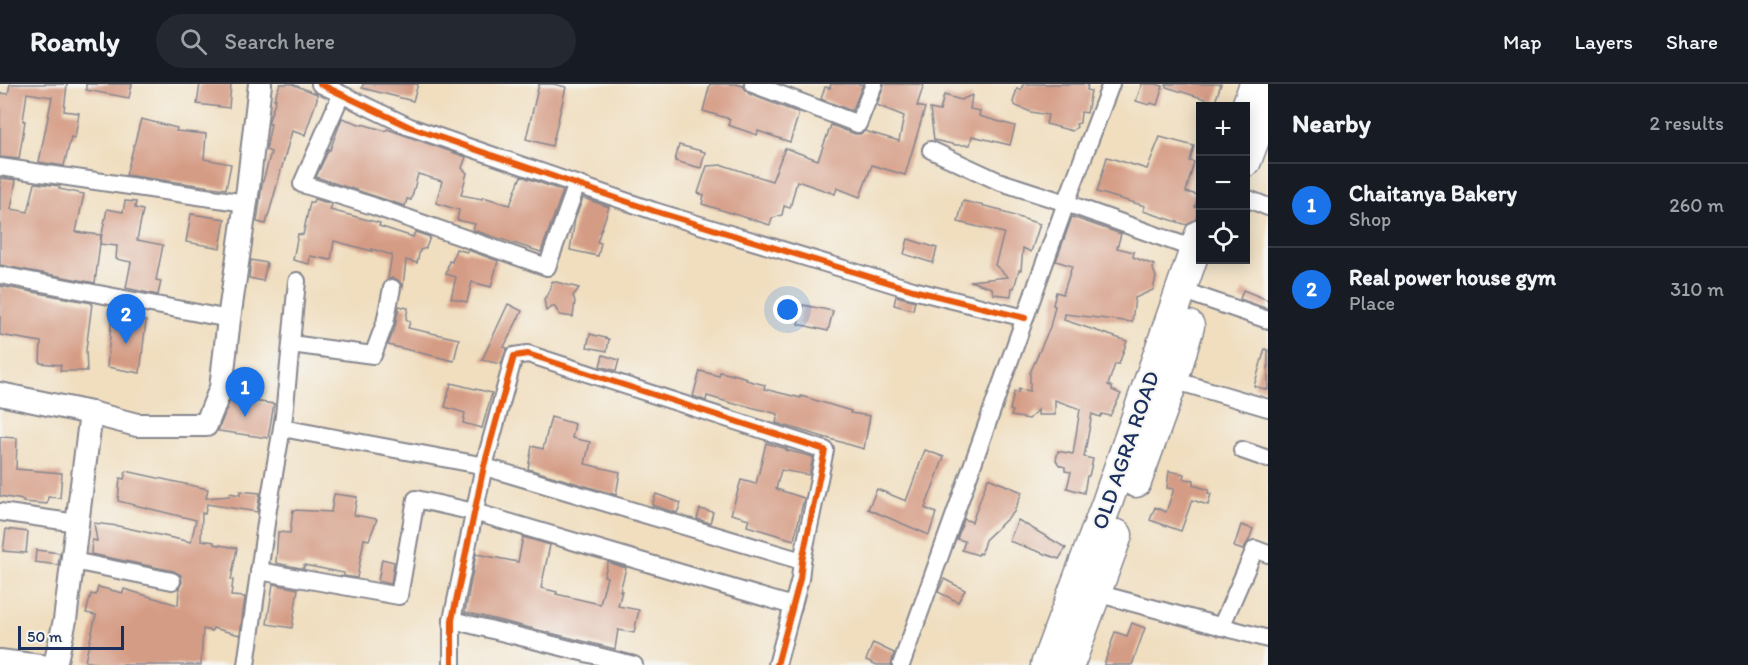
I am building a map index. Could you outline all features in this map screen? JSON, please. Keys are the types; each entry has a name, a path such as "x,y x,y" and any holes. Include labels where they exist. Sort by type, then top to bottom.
{"highway":[{"path":"1248,102 1255,84"},
{"path":"1247,156 1268,102"},
{"name":"OLD AGRA ROAD","path":"1046,665 1196,263"},
{"path":"1069,665 1173,380 1198,296 1200,264"}],"street":[{"path":"0,394 137,425 206,424 221,388 260,84"},
{"path":"320,84 410,127 654,211 913,291 1025,318"},
{"path":"753,84 858,124 874,84"},
{"path":"901,665 1108,85"},
{"path":"341,95 302,184 373,206 547,267 577,184"},
{"path":"931,150 998,181 1196,247"},
{"path":"0,167 246,203"},
{"path":"1250,200 1268,207"},
{"path":"0,276 229,319"},
{"path":"246,665 282,428 297,281"},
{"path":"291,344 373,355 385,323 392,288"},
{"path":"1198,296 1268,320"},
{"path":"452,665 452,620 483,466 514,356 528,354 825,450 800,579 777,665"},
{"path":"1173,380 1268,408"},
{"path":"0,658 55,665 65,620 91,413"},
{"path":"282,428 483,466 802,561"},
{"path":"1242,450 1268,459"},
{"path":"259,572 399,596 416,499 474,512 793,606"},
{"path":"0,512 78,523"},
{"path":"1221,627 1255,549 1268,554"},
{"path":"73,561 172,581"},
{"path":"1096,593 1268,639"},
{"path":"452,620 634,665"}],"building":[{"path":"10,84 67,84 64,111 79,113 75,138 71,137 64,166 39,162 52,97 27,93 19,159 0,157 0,93 8,94"},
{"path":"86,84 132,84 129,98 86,90"},
{"path":"200,84 231,84 229,108 197,104"},
{"path":"280,84 292,84 317,94 317,99 305,135 292,131 266,224 257,222 262,185 271,152 266,150 271,124 269,120"},
{"path":"363,84 418,84 413,101 362,88"},
{"path":"539,84 566,87 552,146 526,139"},
{"path":"710,84 743,86 749,94 799,113 790,142 758,131 757,135 728,125 730,119 703,111"},
{"path":"831,84 863,84 852,111 821,99 825,87 830,88"},
{"path":"884,84 924,84 917,106 925,108 905,175 872,165 860,197 837,188 835,194 797,181 790,208 784,206 782,215 772,218 770,225 702,204 704,195 698,193 707,166 723,165 772,181 785,148 818,160 831,125 855,134 865,131 899,141 904,116 877,105"},
{"path":"1023,84 1088,84 1087,90 1091,91 1087,113 1081,112 1080,123 1076,124 1077,127 1072,131 1046,124 1048,115 1031,112 1016,106 1013,102 1017,89 1021,90"},
{"path":"1142,84 1163,86 1157,105 1136,101"},
{"path":"1166,84 1221,84 1215,102 1166,87"},
{"path":"944,95 961,100 972,95 970,109 980,111 979,116 1015,126 1010,145 972,136 970,145 956,145 934,140 930,109 940,111"},
{"path":"342,118 386,131 387,129 466,157 462,168 467,173 461,195 482,199 483,197 510,205 521,176 563,191 541,252 473,230 475,224 457,220 459,210 436,203 442,181 418,174 411,200 407,199 405,206 316,177 330,150"},
{"path":"141,119 177,128 176,131 206,134 204,159 231,164 226,189 126,175"},
{"path":"1160,137 1194,146 1190,161 1194,162 1186,192 1196,194 1196,219 1187,225 1143,211 1145,206 1097,192 1107,157 1147,169"},
{"path":"679,145 705,152 701,168 675,161"},
{"path":"0,178 16,180 11,209 28,212 35,183 60,186 59,189 84,194 76,232 101,235 95,283 0,265"},
{"path":"583,198 609,207 597,242 601,243 598,256 570,250 575,219"},
{"path":"314,199 332,204 330,210 380,223 379,226 413,237 415,232 430,237 426,248 420,250 417,263 406,260 403,287 398,280 388,278 392,255 372,249 372,251 334,241 331,260 310,256 309,264 293,260 298,234 303,235 310,202"},
{"path":"125,201 136,202 135,208 143,210 137,240 163,245 156,280 161,281 158,295 126,288 131,262 116,259 117,246 100,244 107,209 123,212"},
{"path":"963,201 1002,210 1002,212 1040,224 1031,252 1023,248 1021,270 1012,288 1011,296 993,294 992,288 970,281 1008,277 995,265 1004,233 958,222"},
{"path":"191,214 225,219 220,248 186,242"},
{"path":"1072,217 1121,234 1117,248 1134,252 1133,257 1154,265 1156,277 1153,290 1135,298 1132,322 1065,314 1064,320 1127,341 1119,364 1115,364 1108,385 1112,387 1112,390 1121,394 1110,416 1102,414 1100,417 1092,414 1084,457 1093,459 1084,493 1067,488 1071,472 1065,471 1065,467 1059,465 1056,460 1058,451 1073,454 1080,409 1055,400 1055,415 1038,415 1038,410 1029,419 1011,416 1013,411 1010,410 1014,392 1018,393 1019,389 1030,391 1030,373 1050,327 1056,292 1063,294 1072,266 1056,261"},
{"path":"908,239 937,248 933,263 904,254"},
{"path":"456,249 467,252 468,250 498,261 491,287 472,282 467,302 451,298 456,277 446,274 449,261 452,262"},
{"path":"251,260 267,263 263,281 249,278"},
{"path":"552,281 579,288 573,296 575,301 573,317 560,315 554,306 546,311 544,299 550,291"},
{"path":"0,286 92,303 86,350 87,371 60,371 61,365 40,363 41,342 0,335"},
{"path":"1243,290 1268,300 1268,309 1240,299"},
{"path":"896,296 915,301 913,310 894,305"},
{"path":"508,304 522,311 504,347 507,348 501,364 482,360"},
{"path":"803,305 833,311 828,331 798,324"},
{"path":"399,306 408,308 406,319 410,322 408,328 459,339 454,361 388,345 395,327"},
{"path":"112,316 146,321 140,373 107,367"},
{"path":"590,334 609,339 607,351 587,347"},
{"path":"1265,349 1268,350 1268,390 1254,386"},
{"path":"603,355 619,360 616,371 600,366"},
{"path":"700,371 719,376 720,372 733,374 765,385 764,389 801,398 801,396 851,411 850,413 870,416 864,449 776,423 778,414 707,396 706,401 693,396"},
{"path":"451,383 492,393 482,428 463,423 465,413 445,407"},
{"path":"231,398 274,404 268,438 218,431"},
{"path":"551,417 575,424 572,438 590,442 585,464 620,472 616,495 528,469 532,446 543,449"},
{"path":"0,437 17,438 16,469 62,473 60,498 48,497 47,504 23,502 23,500 0,496"},
{"path":"766,443 813,457 809,475 781,470 776,489 804,498 794,540 747,526 749,519 731,514 741,480 756,484"},
{"path":"925,450 944,457 925,508 936,513 929,535 868,509 877,489 906,501"},
{"path":"126,471 208,489 206,498 229,496 230,493 240,495 240,491 260,493 257,512 207,504 205,514 202,513 201,540 237,548 231,580 233,580 231,596 245,597 240,635 213,628 212,631 203,629 201,665 103,665 85,661 96,615 86,613 91,594 96,595 98,587 123,593 124,589 178,605 181,575 174,571 91,554 92,540 97,541 94,523 191,542 196,520 118,501 120,478 124,479"},
{"path":"1169,471 1184,474 1183,479 1194,480 1193,485 1209,490 1208,493 1211,494 1208,505 1192,500 1181,531 1150,520 1155,507 1166,512 1174,489 1167,488"},
{"path":"988,478 1022,492 1014,512 985,540 981,554 978,555 962,550 965,541 957,539 964,519 972,522"},
{"path":"334,494 357,497 354,515 377,519 369,540 364,539 357,578 304,565 304,568 300,568 276,563 278,532 290,533 293,510 331,512"},
{"path":"656,494 681,503 677,513 652,505"},
{"path":"700,509 713,512 710,523 697,519"},
{"path":"1018,520 1066,548 1059,559 1009,541"},
{"path":"1241,525 1253,529 1243,550 1234,547"},
{"path":"6,529 28,532 26,553 3,551"},
{"path":"523,537 550,545 541,588 557,592 556,594 600,604 607,577 604,576 608,562 626,568 618,606 639,610 634,633 618,630 615,649 465,612 476,554 518,562"},
{"path":"36,550 60,553 58,565 35,562"},
{"path":"382,559 394,562 391,584 378,581"},
{"path":"944,579 965,590 958,602 938,592"},
{"path":"273,584 298,589 292,628 267,624"},
{"path":"1132,623 1145,628 1132,665 1104,665 1115,632 1127,636"},
{"path":"873,643 894,653 891,665 877,665 866,660"}],"cycle path":[{"path":"320,84 410,127 654,211 913,290 1025,318"},
{"path":"452,665 452,620 484,466 514,356 528,354 825,450 800,579 777,665"}],"place":[{"name":"Real power house gym","path":"126,344"},
{"name":"Chaitanya Bakery","path":"245,417"}]}
